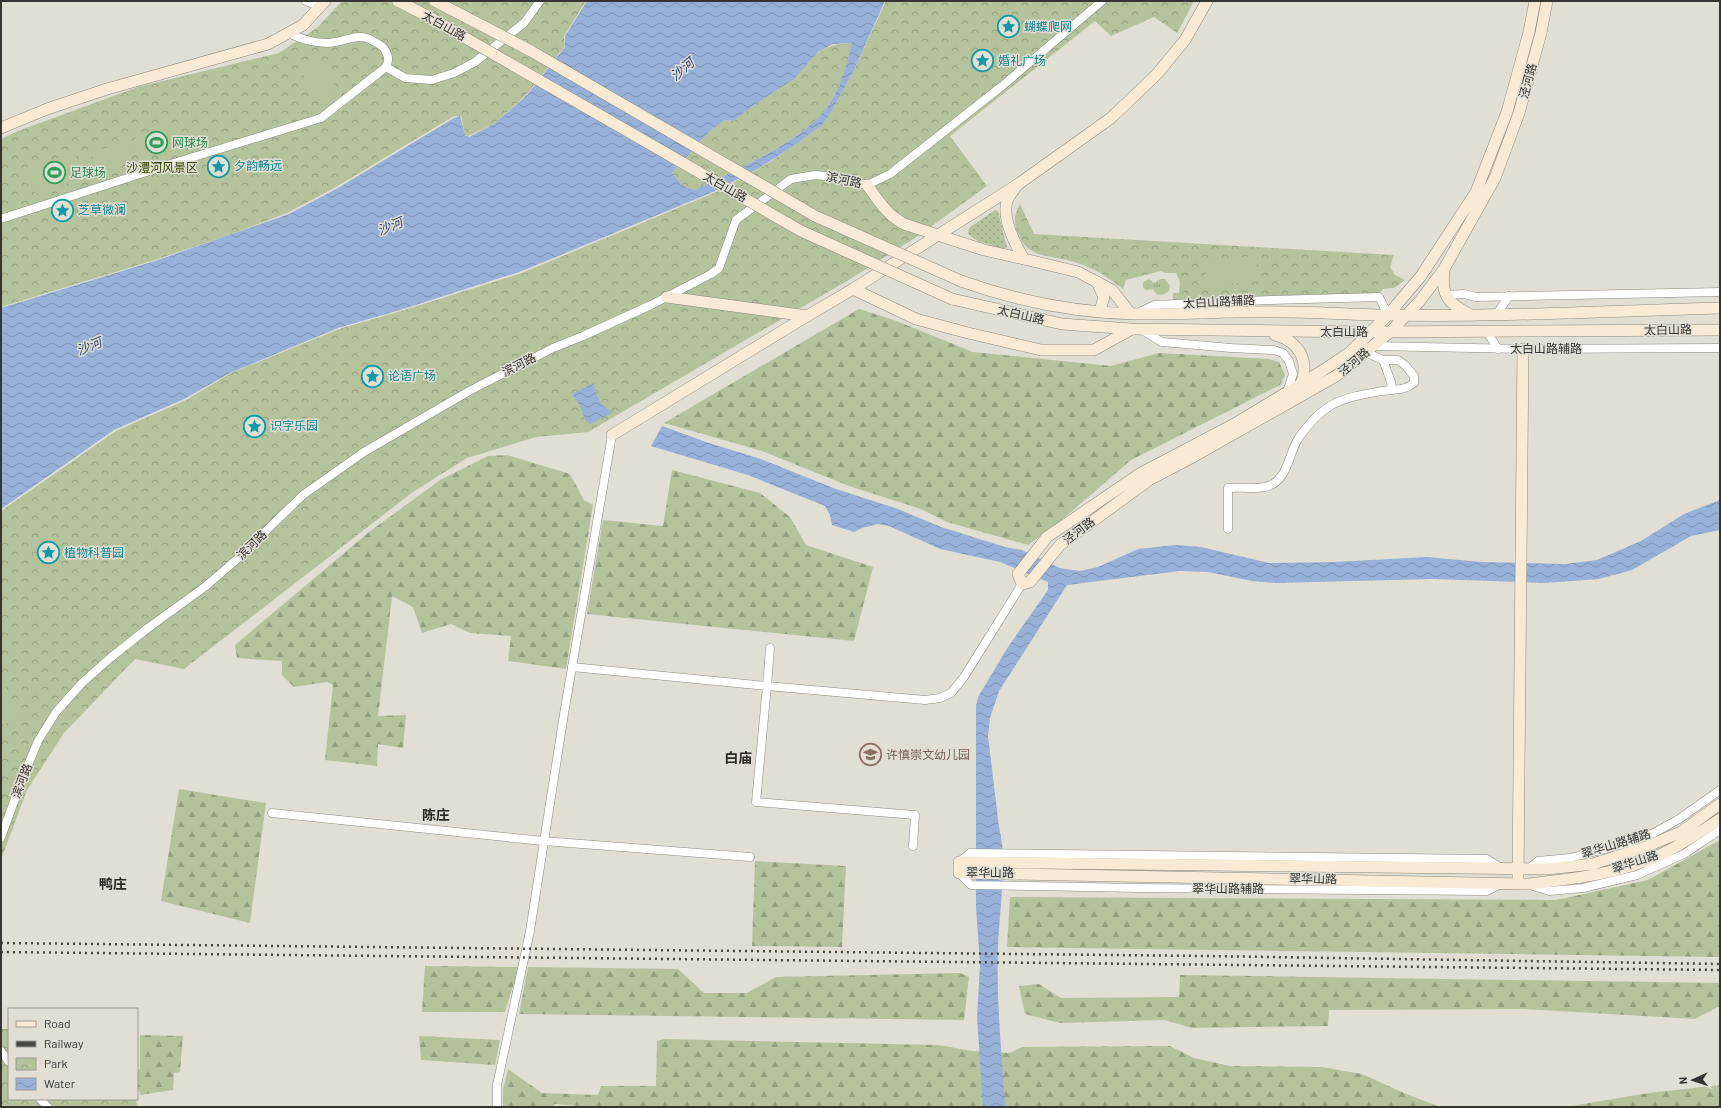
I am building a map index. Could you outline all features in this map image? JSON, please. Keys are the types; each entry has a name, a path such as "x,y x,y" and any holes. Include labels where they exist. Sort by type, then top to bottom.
{"street":[{"path":"306,1 323,4"},
{"name":"太白山路","path":"398,1 431,18 801,231 952,299 1062,324 1142,330 1261,332 1720,330"},
{"name":"太白山路","path":"435,1 531,51 815,216 961,281 980,288 1044,304 1100,311 1134,313 1286,312 1388,315 1471,315 1720,308"},
{"path":"386,67 405,78 432,80 454,73 475,62 524,24 540,1"},
{"name":"滨河路","path":"1,837 38,741 56,712 82,683 109,659 148,628 206,586 236,560 303,495 364,452 471,390 553,348 584,336 668,297 719,268 736,220 791,179 815,175 835,177 867,186 890,174 1002,86 1102,1"},
{"path":"497,1107 497,1086 530,931 543,841 612,435 807,316 853,290 925,243 940,236 1018,185 1111,118 1157,74 1185,40 1207,1"},
{"name":"泾河路","path":"1023,580 1047,537 1141,474 1238,422 1322,371 1349,352 1388,315 1421,276 1476,192 1507,112 1530,32 1535,1"},
{"name":"泾河路","path":"1023,580 1060,545 1149,480 1336,376 1390,332 1419,302 1444,269 1495,178 1519,113 1541,33 1547,1"},
{"path":"1,128 47,109 107,89 268,44 303,25 323,4"},
{"path":"1,219 177,162 321,118 386,67 389,61 383,47 370,39 357,36 329,43 309,42 288,33"},
{"path":"1018,185 1007,200 1006,213 1013,241 1024,259"},
{"path":"867,186 885,210 897,220 908,222 940,236 984,250 1078,272 1112,290 1134,313"},
{"path":"1444,269 1442,284 1446,295 1456,307 1471,315"},
{"path":"1097,282 1104,297 1100,311"},
{"path":"853,290 916,319 1041,350 1094,350 1130,329"},
{"path":"1446,295 1464,294 1476,296 1509,296 1720,292"},
{"path":"1496,314 1509,296"},
{"path":"668,297 807,316"},
{"name":"太白山路辅路","path":"1134,313 1154,305 1379,297 1388,315"},
{"path":"1142,330 1162,342 1274,350 1283,353 1289,361 1293,374 1287,392"},
{"path":"1261,332 1286,338 1296,346 1306,370 1302,382"},
{"path":"1486,332 1498,349"},
{"name":"太白山路辅路","path":"1369,349 1720,348"},
{"path":"1369,349 1383,360 1391,382 1392,390"},
{"path":"1523,349 1521,588 1522,884 1549,891 1583,888 1637,875 1684,854 1720,830"},
{"path":"1228,529 1228,488 1266,487 1279,480 1297,440 1310,422 1330,406 1352,397 1407,389 1414,383 1414,376 1405,365 1398,360 1383,360"},
{"path":"572,667 925,700 940,698 952,693 964,677 1023,580"},
{"path":"770,648 756,802 915,815 913,846"},
{"name":"翠华山路辅路","path":"1522,870 1538,861 1570,858 1628,843 1654,833 1679,819 1720,790"},
{"name":"翠华山路","path":"966,864 1016,863 1522,870 1547,869 1593,864 1643,848 1681,832 1720,804"},
{"path":"272,813 543,841 750,858"},
{"name":"翠华山路","path":"1016,863 1522,884 1577,879 1621,868 1662,854 1720,819"},
{"path":"966,864 1016,863"},
{"name":"翠华山路辅路","path":"966,864 971,885 1487,891 1501,883"},
{"path":"1,1051 8,1061"}],"green space":[{"name":"沙澧河风景区","path":"342,1 586,1 564,36 565,46 526,95 494,124 468,136 465,135 461,116 454,116 336,187 287,213 229,235 158,259 1,307 1,139 18,131 138,87 279,53 318,27"},
{"path":"886,1 1194,1 1177,33 1154,17 1111,36 1095,21 950,136 987,186 918,236 852,278 588,432 536,437 467,458 413,492 184,669 135,659 64,733 27,790 1,860 1,511 116,431 186,400 231,373 339,329 522,273 714,193 762,167 822,125 832,111 853,72"},
{"path":"853,43 844,74 830,103 819,117 787,142 695,190 683,186 672,173 710,131 725,120 734,121 820,52 835,45"},
{"path":"318,60 337,90 320,101 301,71"},
{"name":"网球场","path":"172,126 179,146 140,159 133,139"},
{"path":"126,142 132,161 98,173 91,153"},
{"name":"足球场","path":"75,152 83,178 36,194 27,167"},
{"path":"1020,204 1034,234 1394,255 1390,267 1395,275 1405,280 1394,288 1383,289 1379,294 1173,302 1173,293 1179,293 1180,282 1176,273 1166,273 1161,271 1126,280 1123,289 1107,277 1083,265 1068,260 1043,255 1028,248 1022,242 1015,225 1015,215"},
{"path":"995,210 998,211 1007,247 1003,249 978,241 968,234 969,228"},
{"path":"1256,256 1258,281 1207,286 1205,260"},
{"path":"1149,279 1154,283 1160,279 1165,279 1170,286 1169,291 1162,295 1156,294 1153,289 1146,290 1143,287 1143,282"},
{"path":"859,309 894,320 973,352 1111,366 1159,353 1269,359 1279,362 1285,375 1280,385 1131,460 1064,518 1028,545 947,522 921,509 849,486 762,451 664,423"},
{"path":"507,455 570,474 584,500 593,505 566,669 508,661 511,636 470,633 451,624 422,633 413,607 392,596 378,716 406,715 403,748 378,744 377,766 325,760 333,685 327,682 294,687 282,675 282,661 237,658 235,645 369,532 440,480 488,456"},
{"path":"672,470 760,493 790,517 806,545 873,567 854,641 587,614 603,520 663,526"},
{"path":"5,684 19,718 1,725 1,685"},
{"path":"179,789 266,803 250,923 161,901"},
{"path":"1720,840 1720,957 1007,947 1010,897 1556,900 1648,880"},
{"path":"755,861 846,866 842,947 752,946"},
{"path":"425,966 519,967 505,1012 422,1012"},
{"path":"528,967 678,969 704,993 747,993 776,977 960,973 969,977 964,1020 519,1014"},
{"path":"1180,975 1720,983 1720,1006 1695,1019 1523,1009 1329,1010 1328,1026 1192,1028 1164,1020 1060,1023 1025,1014 1019,986 1039,984 1061,998 1179,997"},
{"path":"1,1029 8,1029 8,1100 136,1100 138,1107 1,1107"},
{"path":"140,1035 183,1036 180,1072 174,1073 173,1090 140,1095 138,1088 138,1070 140,1069"},
{"path":"419,1036 500,1040 495,1065 421,1060"},
{"path":"664,1039 938,1045 973,1051 1010,1053 1022,1047 1170,1046 1194,1058 1230,1066 1322,1067 1362,1074 1440,1107 590,1107 555,1104 551,1107 503,1107 503,1090 508,1069 542,1093 598,1095 601,1086 656,1086 657,1041"},
{"path":"1720,1085 1720,1107 1565,1107 1649,1093"}],"water":[{"name":"沙河","path":"587,1 885,1 853,72 832,111 822,125 798,143 761,167 713,192 522,271 338,328 230,373 184,399 114,430 1,509 1,308 158,260 289,214 338,188 454,118 460,116 465,135 469,137 494,124 527,95 565,47 565,36","holes":["852,43 841,81 830,103 819,117 788,142 695,190 683,186 672,173 710,131 725,120 734,121 754,105 794,79 818,52 833,44"]},
{"path":"594,383 599,401 613,412 590,424 586,421 579,404 572,394"},
{"path":"662,426 709,443 761,459 836,489 898,509 941,527 1005,547 1022,550 1060,568 1080,571 1098,567 1138,549 1176,545 1201,547 1269,563 1334,562 1427,557 1482,562 1565,564 1597,560 1641,541 1684,514 1720,500 1720,530 1691,536 1632,570 1599,579 1545,583 1433,579 1276,583 1252,581 1208,572 1180,571 1067,585 999,691 990,718 988,736 1003,856 998,968 1005,1107 983,1107 977,1017 980,965 976,907 976,706 978,697 1008,647 1048,590 1048,582 1000,562 940,549 889,526 878,524 862,528 854,532 832,525 830,515 825,506 748,475 651,446"}],"railway":[{"path":"1,943 1205,956 1720,964"},
{"path":"1,952 1720,970"}],"place":[{"name":"蝴蝶爬网","path":"1008,27"},
{"name":"婚礼广场","path":"982,61"},
{"name":"网球场","path":"156,143"},
{"name":"夕韵畅远","path":"219,166"},
{"name":"足球场","path":"55,173"},
{"name":"芝草微澜","path":"62,210"},
{"name":"论语广场","path":"372,376"},
{"name":"识字乐园","path":"254,426"},
{"name":"植物科普园","path":"49,553"},
{"name":"许慎崇文幼儿园","path":"871,755"}],"district":[{"name":"白庙","path":"738,758"},
{"name":"陈庄","path":"436,815"},
{"name":"鸭庄","path":"113,884"}]}
